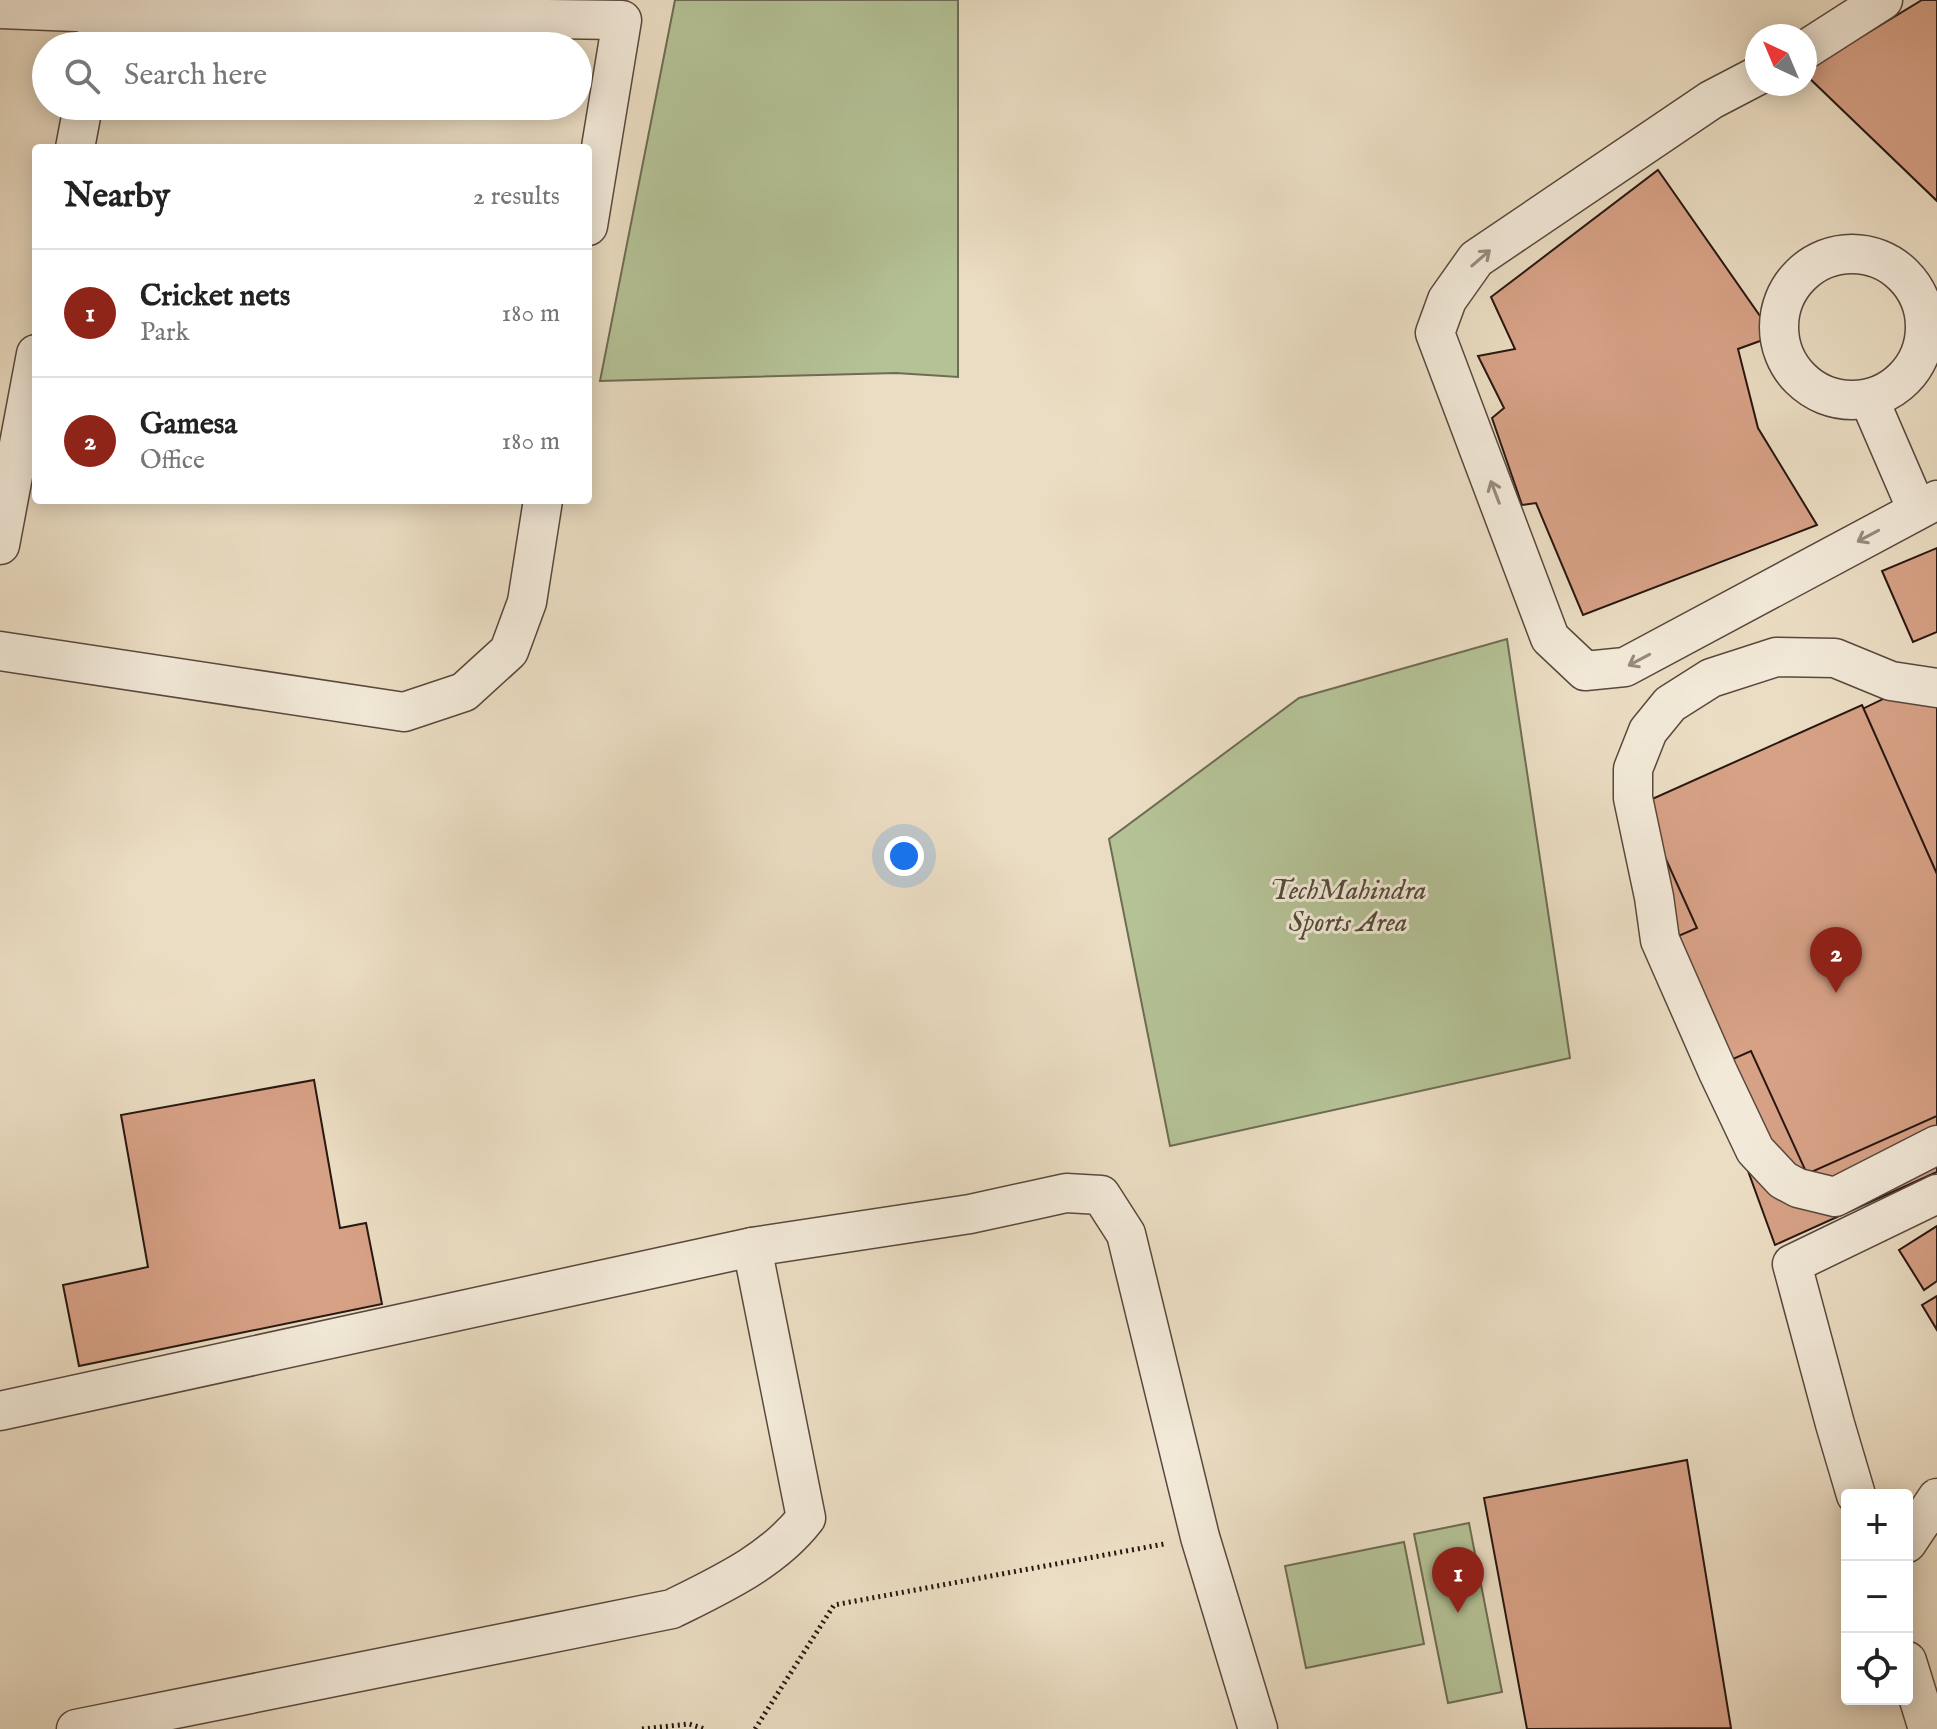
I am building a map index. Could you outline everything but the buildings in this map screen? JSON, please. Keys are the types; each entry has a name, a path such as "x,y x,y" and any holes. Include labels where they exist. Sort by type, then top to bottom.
{"lane":[{"path":"1817,42 1883,0"},
{"path":"0,9 98,30 622,20 592,202"},
{"path":"1745,82 1711,100 1476,259 1447,300 1435,333 1550,638 1585,671 1625,667 1927,505 1869,399"},
{"path":"76,144 80,120"},
{"path":"1861,254 1923,276 1921,302 1926,326 1922,350 1910,372 1892,388 1869,399 1841,400 1814,390 1793,371 1781,346 1779,317 1788,290 1807,268 1833,256 1861,254"},
{"path":"0,545 32,375"},
{"path":"0,651 404,712 464,692 509,651 527,602 542,504"},
{"path":"1937,688 1891,681 1835,658 1776,657 1711,678 1670,704 1648,731 1633,769 1633,798 1660,940 1755,1150 1783,1180 1798,1188 1835,1197 1937,1145"},
{"path":"0,1411 752,1247 970,1214 1066,1193 1101,1195 1126,1234 1200,1537 1258,1729"},
{"path":"1854,1489 1792,1264 1937,1194"},
{"path":"76,1729 672,1609 732,1578 790,1539 806,1518 752,1247"},
{"path":"1913,1534 1937,1498"},
{"path":"1913,1680 1928,1729"}],"path":[{"path":"755,1729 834,1605 1200,1537"},
{"path":"642,1729 689,1724 705,1729"}],"green space":[{"path":"675,0 958,0 958,377 896,373 600,381"},
{"name":"TechMahindra Sports Area","path":"1507,639 1570,1058 1170,1146 1109,839 1299,698"},
{"path":"1469,1523 1502,1692 1448,1703 1414,1534"},
{"path":"1404,1542 1424,1644 1306,1668 1285,1566"}],"place":[{"name":"Gamesa","path":"1836,993"},
{"name":"Cricket nets","path":"1458,1613"}]}
